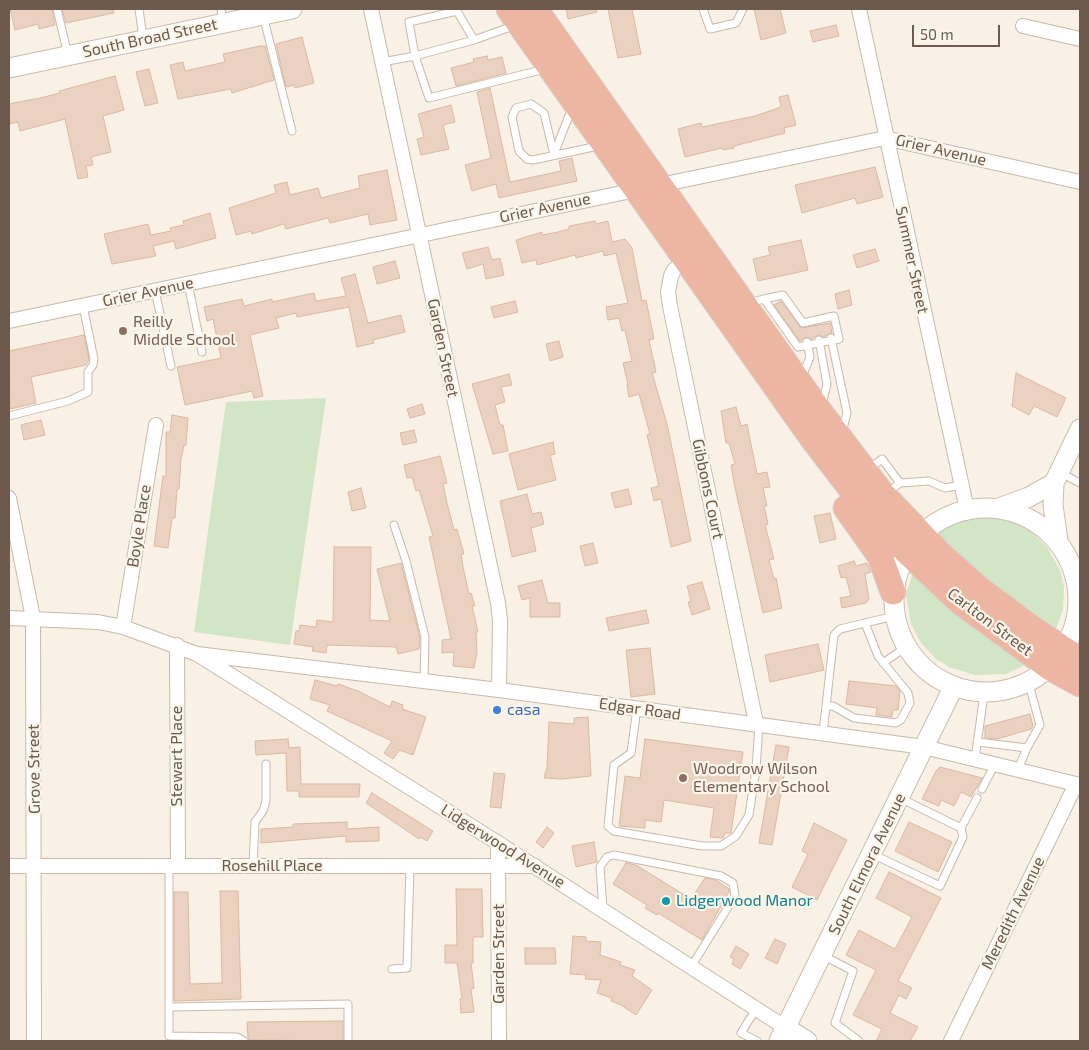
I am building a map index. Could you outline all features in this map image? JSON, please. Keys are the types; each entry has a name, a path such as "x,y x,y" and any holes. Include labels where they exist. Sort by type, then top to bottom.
{"highway":[{"path":"521,14 550,68 605,145 648,187 754,301 786,340 800,384 865,472 892,489 913,543"},
{"path":"521,14 648,187 686,260 812,438 868,511 913,543"},
{"path":"812,438 820,472 875,548 884,565 893,604"},
{"name":"Carlton Street","path":"913,543 978,588 1064,659 1080,684"}],"main road":[{"name":"South Broad Street","path":"9,68 143,39 222,16 263,14 292,9"},
{"path":"1058,541 1053,505 1057,478 1080,429"},
{"path":"998,508 1029,517 1058,541 1068,558 1078,583 1074,623 1064,659 1030,684 1000,694 984,694 970,692 954,686 924,667 906,647 893,604 897,572 913,543 943,519 967,510 998,508 1029,497 1057,478"},
{"name":"South Elmora Avenue","path":"782,1035 954,686"},
{"name":"Lidgerwood Avenue","path":"782,1035 807,1041"}],"street":[{"name":"Garden Street","path":"371,9 498,603 499,690"},
{"name":"Summer Street","path":"859,9 885,138 967,510"},
{"path":"1023,26 1080,38"},
{"name":"Grier Avenue","path":"9,321 885,138 1080,182"},
{"name":"Gibbons Court","path":"686,260 674,270 671,276 668,292 670,306 758,724"},
{"name":"Boyle Place","path":"123,627 156,425"},
{"name":"Grove Street","path":"9,498 33,618 34,1041"},
{"path":"9,618 98,622 123,627 197,654"},
{"name":"Stewart Place","path":"173,866 177,646"},
{"name":"Edgar Road","path":"197,654 499,690 924,747 1078,784"},
{"name":"Lidgerwood Avenue","path":"197,654 692,967 756,1009 782,1035"},
{"name":"Meredith Avenue","path":"951,1041 1078,784"},
{"name":"Garden Street","path":"498,843 499,1041"},
{"name":"Rosehill Place","path":"9,866 535,866"}],"lane":[{"path":"57,9 69,55"},
{"path":"139,9 143,39"},
{"path":"703,9 710,29 736,23 743,9"},
{"path":"474,40 458,11 409,22 415,56 429,98 550,68"},
{"path":"263,14 292,131"},
{"path":"382,62 415,56 474,40 521,14"},
{"path":"554,155 574,102"},
{"path":"554,155 544,113 531,104 516,108 512,117 522,156 530,160 605,145"},
{"path":"188,283 202,352"},
{"path":"155,290 171,366"},
{"path":"754,301 783,295 803,325 827,321 834,316 839,339 807,343 798,347 786,340"},
{"path":"9,416 68,401 88,392 88,372 93,365 94,359 82,306"},
{"path":"831,339 847,413 840,440"},
{"path":"819,341 827,384 820,412"},
{"path":"800,384 810,356 807,343"},
{"path":"1057,478 1080,483"},
{"path":"892,489 929,481 945,488 961,485"},
{"path":"394,525 406,561 425,637 424,681"},
{"path":"823,733 834,635 840,629 865,623 893,604"},
{"path":"826,706 833,706 854,718 896,723 901,720 910,703 908,693 883,663 865,623"},
{"path":"883,663 906,647"},
{"path":"1018,769 1040,725 1030,684"},
{"path":"975,759 984,694"},
{"path":"637,708 631,753 614,765 608,826 614,831 702,846 721,846 736,836 749,815 756,769 758,724"},
{"path":"978,742 1027,748"},
{"path":"253,866 255,822 263,811 266,801 266,764"},
{"path":"982,789 995,764"},
{"path":"899,798 962,828"},
{"path":"872,854 940,886 963,836 962,828 977,798"},
{"path":"603,910 600,867 607,857 614,855 721,876 733,883 735,896 692,967"},
{"path":"173,866 169,1036 237,1037 244,1041"},
{"path":"392,969 407,968 410,867"},
{"path":"822,954 852,971 835,1023 859,1041"},
{"path":"169,1007 348,1004 348,1041"},
{"path":"756,1009 741,1033 757,1041"}],"green space":[{"path":"326,398 290,645 194,632 226,402"},
{"path":"974,518 995,518 1016,524 1029,530 1047,547 1060,570 1064,586 1063,610 1056,629 1036,619 971,569 937,534 954,524"},
{"path":"912,575 973,626 1023,662 1023,666 1006,674 975,675 949,667 936,659 921,643 911,624 906,594"}],"building":[{"path":"10,9 52,9 55,25 39,29 38,24 15,30"},
{"path":"62,9 113,9 114,13 66,23"},
{"path":"566,9 596,9 597,12 568,19"},
{"path":"608,9 632,9 641,54 618,58"},
{"path":"754,9 780,9 786,33 761,40"},
{"path":"836,25 839,36 813,42 810,31"},
{"path":"302,37 314,83 295,88 294,85 286,87 276,44"},
{"path":"265,46 274,80 232,93 231,89 178,99 170,65 183,62 185,71 225,62 223,54"},
{"path":"487,56 488,60 502,57 506,73 456,86 451,68 474,62 473,59"},
{"path":"149,69 158,103 145,106 136,72"},
{"path":"115,76 124,110 103,116 111,152 91,157 93,165 86,166 88,177 78,179 65,119 20,131 18,122 9,124 9,105 13,103 60,93 59,91"},
{"path":"490,88 510,182 561,171 559,161 572,158 577,181 499,198 496,184 472,191 465,165 491,158 477,92"},
{"path":"788,95 796,125 784,128 785,133 734,146 734,148 723,150 722,148 685,157 678,129 701,123 702,127 755,116 781,107 779,97"},
{"path":"451,105 455,122 443,125 449,149 421,155 417,139 424,137 418,114"},
{"path":"875,167 883,197 857,204 855,198 802,213 795,185"},
{"path":"387,170 397,220 370,225 368,214 330,223 328,218 286,229 284,224 252,234 251,231 236,235 229,208 276,193 274,185 287,182 290,195 318,188 321,198 360,188 358,176"},
{"path":"210,213 216,238 176,249 174,241 153,246 156,256 112,264 104,234 148,224 151,235 171,231 170,228 184,225 183,221"},
{"path":"595,221 596,224 608,221 612,242 625,239 632,248 642,301 646,300 654,339 649,340 656,372 652,373 667,424 691,541 671,547 661,499 654,501 651,488 659,486 647,435 650,434 639,394 629,397 623,363 632,361 625,330 622,331 619,318 608,320 606,307 628,303 616,253 604,256 603,251 576,258 575,255 537,265 536,260 522,263 516,240 542,232 542,235 558,232 569,229 569,226"},
{"path":"801,240 808,270 758,281 753,259 770,255 768,247"},
{"path":"488,247 492,260 500,258 504,275 486,279 483,264 467,269 462,253"},
{"path":"875,249 879,261 857,268 853,255"},
{"path":"395,261 400,278 377,284 373,267"},
{"path":"355,274 368,323 401,315 405,332 373,340 374,343 357,347 349,307 297,317 296,313 276,318 279,328 250,335 263,396 254,398 252,391 185,405 177,367 221,358 213,319 207,321 204,307 242,299 244,306 272,299 272,302 314,293 316,301 346,296 341,278"},
{"path":"849,290 852,305 838,309 835,294"},
{"path":"515,301 518,312 494,318 491,307"},
{"path":"781,301 801,328 830,323 832,333 823,337 818,335 811,339 806,337 800,341 774,305"},
{"path":"84,335 89,359 86,365 31,377 36,403 10,409 9,351"},
{"path":"559,341 563,357 550,361 546,344"},
{"path":"1016,373 1066,398 1057,417 1034,406 1029,415 1012,406"},
{"path":"509,374 512,385 501,387 505,402 495,405 500,425 503,425 508,451 493,454 472,384"},
{"path":"422,404 425,414 410,418 407,409"},
{"path":"736,407 741,426 747,424 757,474 767,472 770,487 763,488 768,524 765,525 774,559 769,560 774,579 776,578 782,608 763,613 734,483 731,465 735,464 729,443 726,443 721,411"},
{"path":"172,415 188,418 186,445 184,445 181,459 179,489 177,489 175,518 172,518 168,548 154,546 163,476 166,476 166,432 170,432"},
{"path":"41,420 45,435 24,440 21,425"},
{"path":"414,430 417,442 403,445 400,433"},
{"path":"553,442 555,454 550,455 556,480 518,490 509,454"},
{"path":"440,456 447,483 443,484 447,503 454,530 457,529 464,554 461,554 463,567 469,594 471,593 475,606 472,606 478,632 476,632 477,652 474,668 453,666 454,652 442,653 442,640 451,639 429,537 433,536 419,490 416,491 412,477 407,478 404,465"},
{"path":"361,488 366,508 352,511 348,492"},
{"path":"628,489 632,504 615,508 611,493"},
{"path":"527,494 532,514 541,512 544,524 531,528 536,551 512,557 500,501"},
{"path":"830,513 836,539 820,543 814,516"},
{"path":"593,543 598,563 585,566 580,546"},
{"path":"334,547 371,547 370,620 390,621 377,569 401,563 420,638 419,649 398,654 396,647 327,645 326,653 312,651 313,647 294,644 296,631 299,631 300,625 316,627 317,620 333,622"},
{"path":"854,561 856,566 867,563 871,572 865,574 869,599 866,603 842,608 840,598 851,596 846,577 841,578 838,566"},
{"path":"542,580 548,603 560,603 560,617 530,617 530,598 522,600 518,586"},
{"path":"702,582 710,609 692,615 688,602 691,601 687,586"},
{"path":"646,610 649,623 609,631 606,618"},
{"path":"818,644 824,670 770,682 765,655"},
{"path":"650,648 655,694 631,697 626,650"},
{"path":"315,680 337,686 338,684 358,691 390,707 392,701 403,705 402,709 426,717 413,755 399,750 393,759 384,753 392,741 327,711 330,705 310,699"},
{"path":"849,681 896,686 900,691 898,710 893,710 892,717 876,715 877,708 846,704"},
{"path":"1030,714 1033,726 1031,729 997,739 985,738 985,726"},
{"path":"588,717 591,776 562,779 544,778 547,767 549,722 574,724 574,718"},
{"path":"288,739 289,748 300,747 301,784 360,784 359,797 299,797 299,791 287,791 286,753 256,755 255,741"},
{"path":"645,739 743,752 731,833 725,833 723,838 710,837 714,808 664,800 661,822 645,820 645,828 619,826 625,776 640,778"},
{"path":"776,745 789,747 772,845 759,843"},
{"path":"940,767 982,778 971,797 961,792 954,806 941,800 939,806 922,799 936,771"},
{"path":"494,773 505,774 501,808 490,807"},
{"path":"372,793 433,831 427,841 420,837 419,839 366,803"},
{"path":"347,822 347,829 379,827 379,841 346,842 346,836 261,843 261,829 293,827 293,824"},
{"path":"909,822 952,842 938,872 895,851"},
{"path":"814,823 847,840 817,900 792,887 808,854 802,851"},
{"path":"547,827 554,833 543,848 536,842"},
{"path":"594,842 597,862 576,867 572,846"},
{"name":"Lidgerwood Manor","path":"626,863 636,865 691,899 705,878 716,880 729,889 702,940 658,913 657,915 645,908 647,905 613,884"},
{"path":"889,872 941,898 898,981 912,988 906,999 899,995 890,1013 918,1027 910,1041 876,1041 882,1029 853,1015 876,970 846,955 859,930 895,949 912,917 876,898"},
{"path":"456,889 482,889 483,937 473,937 473,963 471,963 474,988 471,989 474,1012 461,1013 460,999 462,998 457,963 445,963 445,945 457,945"},
{"path":"220,891 238,891 241,999 174,1001 174,892 188,892 190,984 222,983"},
{"path":"573,936 586,937 586,941 601,942 600,955 621,962 620,965 635,970 632,976 652,990 636,1015 611,1001 612,998 597,993 601,980 585,979 586,975 570,974"},
{"path":"775,939 786,944 777,964 765,958"},
{"path":"736,946 749,954 740,969 732,964 734,959 730,957"},
{"path":"525,948 555,948 556,964 525,964"},
{"path":"343,1021 343,1041 249,1040 248,1037 247,1022"}],"place":[{"name":"Reilly Middle School","path":"123,331"},
{"name":"casa","path":"497,710"},
{"name":"Woodrow Wilson Elementary School","path":"683,778"},
{"name":"Lidgerwood Manor","path":"666,901"}]}
